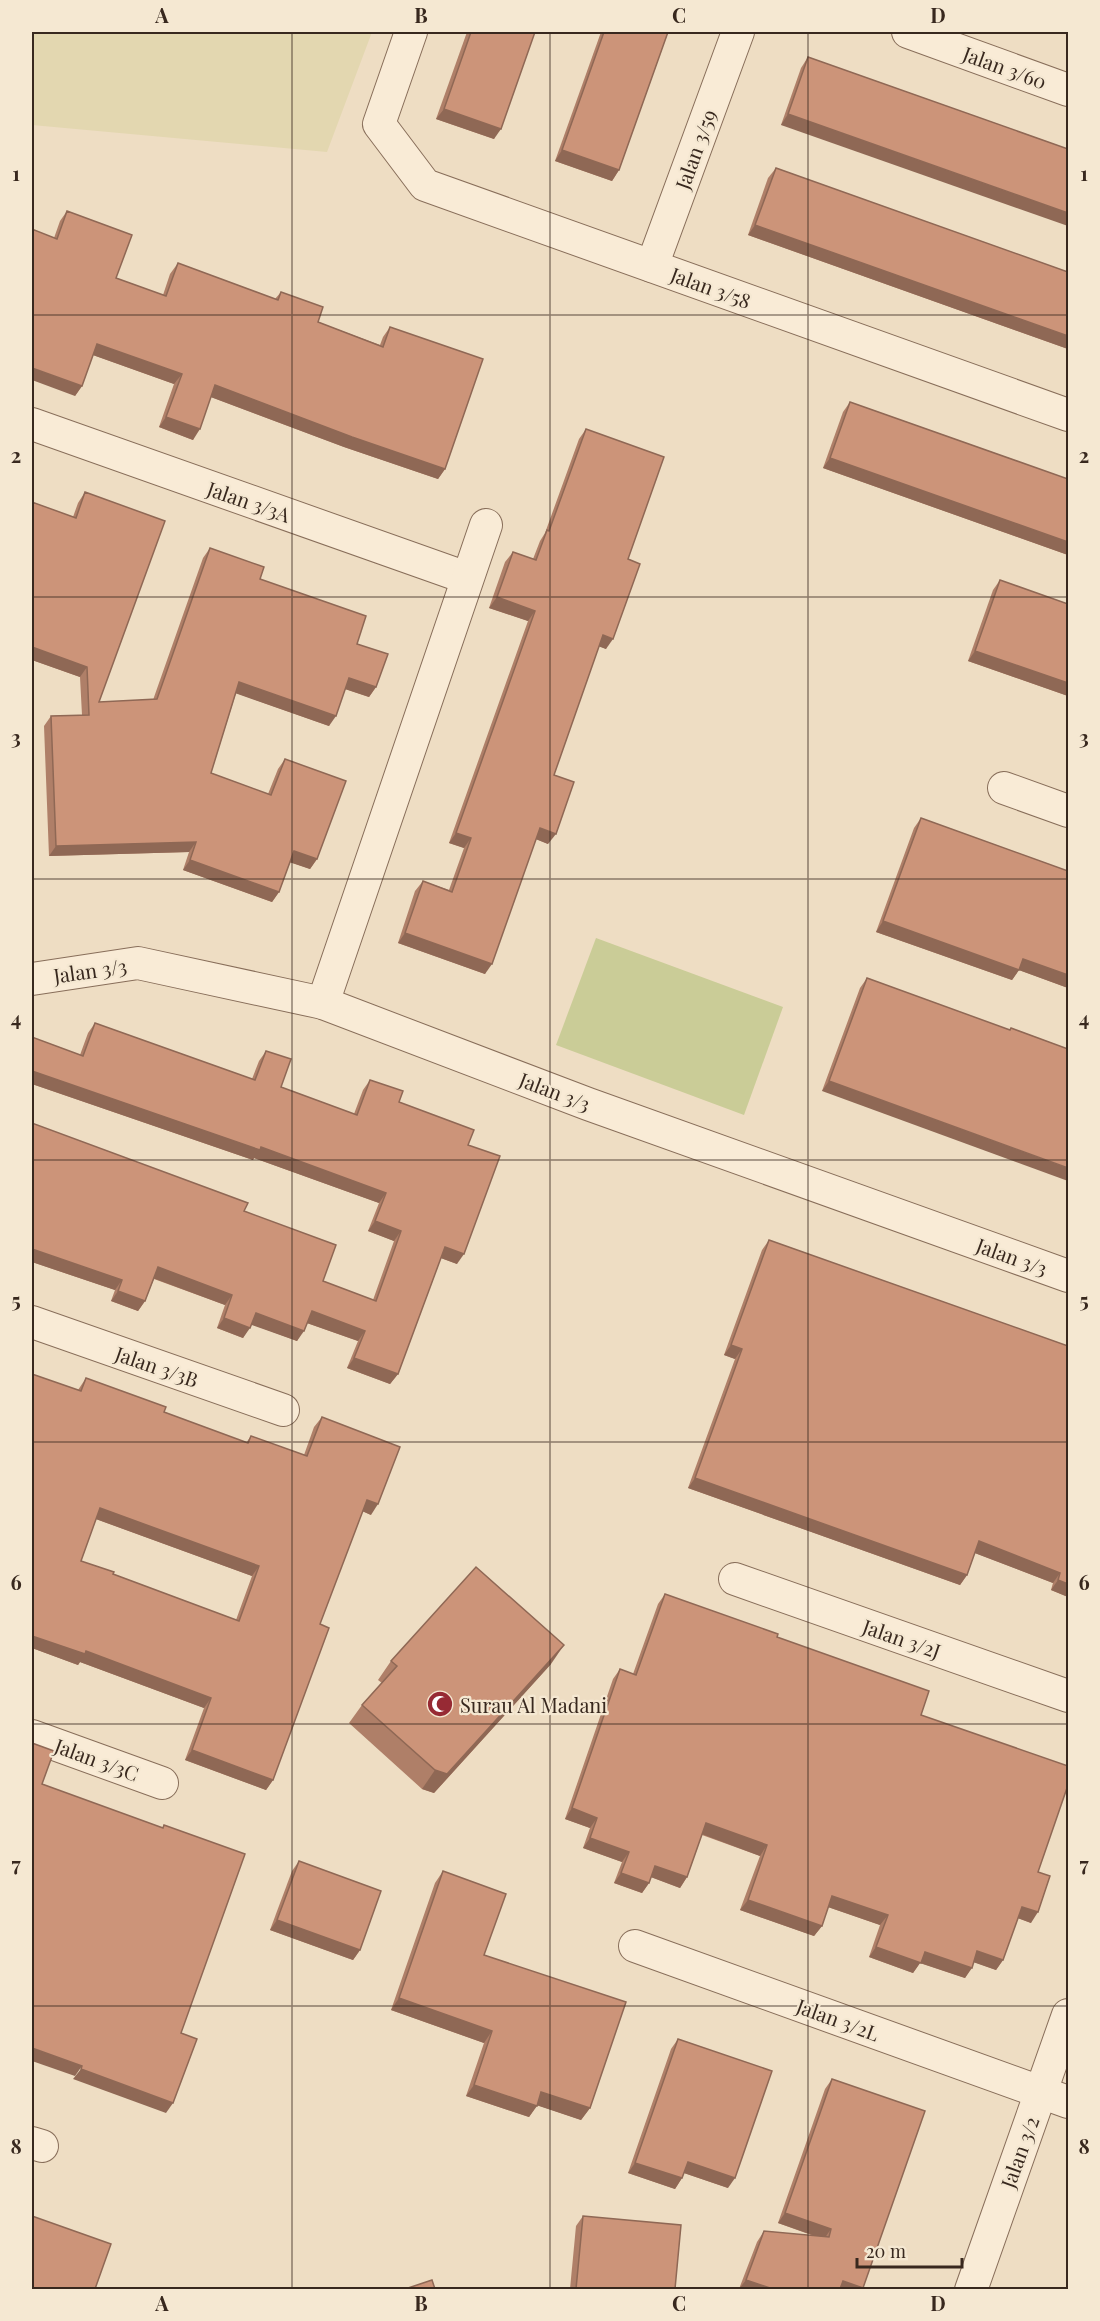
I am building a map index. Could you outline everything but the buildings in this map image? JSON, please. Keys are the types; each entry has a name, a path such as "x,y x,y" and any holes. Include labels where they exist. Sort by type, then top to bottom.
{"street":[{"name":"Jalan 3/58","path":"411,32 379,124 425,185 1068,415"},
{"name":"Jalan 3/59","path":"652,266 738,32"},
{"name":"Jalan 3/60","path":"908,32 1068,90"},
{"name":"Jalan 3/3A","path":"32,424 467,578"},
{"path":"323,1003 486,525"},
{"path":"1004,788 1068,811"},
{"name":"Jalan 3/3","path":"32,979 138,963 323,1003 588,1104 1068,1276"},
{"name":"Jalan 3/3B","path":"32,1322 283,1410"},
{"name":"Jalan 3/2J","path":"735,1579 1068,1696"},
{"name":"Jalan 3/3C","path":"32,1736 162,1783"},
{"name":"Jalan 3/2L","path":"635,1946 1055,2097"},
{"name":"Jalan 3/2","path":"971,2289 1055,2097 1068,2015"}],"shaded area":[{"path":"32,32 372,32 327,152 32,125"}],"green space":[{"path":"596,938 783,1007 744,1115 556,1045"}],"place":[{"name":"Surau Al Madani","path":"440,1704"}]}
